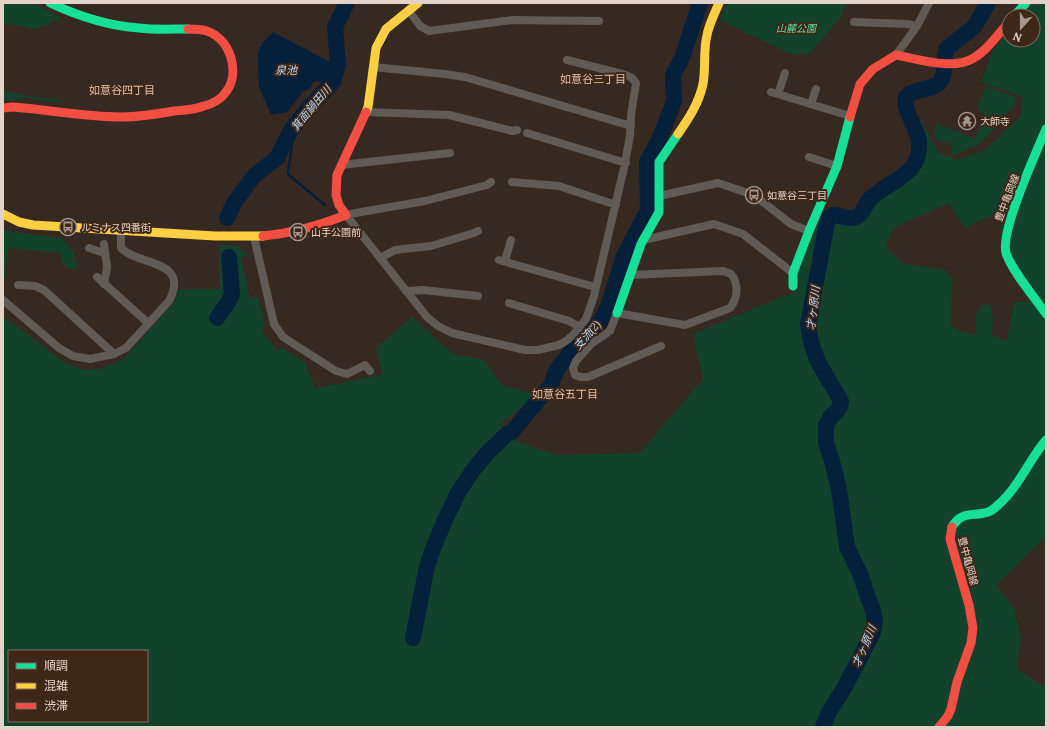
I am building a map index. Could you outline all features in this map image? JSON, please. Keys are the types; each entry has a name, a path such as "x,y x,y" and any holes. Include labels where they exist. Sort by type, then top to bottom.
{"street":[{"path":"3,108 13,107 123,117 207,106 217,101 228,89 233,77 234,69 230,53 226,46 218,38 207,32 197,30 119,26 95,21 50,3"},
{"path":"418,3 386,29 376,48 366,112 337,175 336,194 339,205 346,215 406,291 430,320 444,330 469,338 525,350 538,350 559,344 570,338 586,319 626,163 636,83 632,78 626,75 567,60"},
{"path":"661,346 588,377 580,377 575,375 573,368 576,361 591,344 610,331 643,240 659,212 659,162 693,112 698,102 703,83 704,56 707,34 719,3"},
{"path":"793,286 793,273 837,166 860,84 873,69 896,54 917,26 929,3"},
{"path":"408,11 420,26 429,31 512,20 599,21"},
{"path":"854,22 907,24 917,26"},
{"path":"896,54 927,60 960,63 971,60 981,52 1001,31"},
{"path":"373,67 465,77 631,126"},
{"path":"784,73 775,93 850,116"},
{"path":"811,104 816,89"},
{"path":"366,112 448,115 512,131 517,130"},
{"name":"豊中亀岡線","path":"1046,129 1010,219 1006,235 1006,252 1017,273 1046,314"},
{"path":"527,133 626,163"},
{"path":"341,165 450,153"},
{"path":"809,157 837,166"},
{"path":"3,214 28,224 121,231 254,238 298,232 328,224 346,215 426,201 487,185 491,182"},
{"path":"512,182 559,186 616,205"},
{"path":"659,196 718,183 754,196 792,224 809,231"},
{"path":"643,240 714,224 743,234 793,273"},
{"path":"3,300 59,348 73,356 90,360 114,354 126,348 169,301 173,293 173,282 171,274 162,265 126,253 121,248 121,231"},
{"path":"380,258 394,250 431,246 478,231"},
{"path":"254,238 274,324 283,337 336,371 347,374 365,365 370,371"},
{"path":"511,240 502,261 595,287"},
{"path":"104,244 106,267 104,284"},
{"path":"88,248 104,253"},
{"path":"98,265 106,267"},
{"path":"617,313 686,325 730,308 734,303 736,296 736,281 731,274 727,272 630,275"},
{"path":"96,277 148,323"},
{"path":"18,285 35,286 44,290 114,354"},
{"path":"406,291 423,290 478,296"},
{"path":"509,303 569,321 580,327"},
{"name":"豊中亀岡線","path":"939,727 948,716 951,709 957,682 971,643 973,628 972,614 950,539 951,528 960,517 990,512 1005,498 1036,451 1046,440"}],"green space":[{"path":"3,3 33,3 59,17 60,19 57,21 53,20 48,26 41,25 37,29 3,23"},
{"name":"山麓公園","path":"727,3 847,3 841,17 809,54 790,54 720,20"},
{"path":"1034,3 1046,3 1046,533 1045,538 996,585 1014,608 1021,637 1017,669 1044,687 1046,686 1046,727 3,727 3,316 65,363 84,370 102,369 125,358 174,302 179,289 219,289 219,245 239,246 247,256 241,258 250,298 258,297 265,324 262,332 278,351 283,348 305,363 315,388 382,375 376,348 412,317 453,354 484,360 502,385 537,395 500,424 516,441 556,455 640,453 703,379 693,334 792,293 799,288 798,272 818,221 829,223 835,220 843,222 861,221 871,202 912,174 920,159 922,139 908,105 911,103 938,152 956,160 984,151 1021,116 1022,96 981,82 993,50 1001,41 1001,48 1041,48 1041,8 1030,8","holes":["948,203 965,228 983,219 1003,214 1001,232 1033,302 1014,302 1007,341 992,336 993,318 990,305 983,304 976,315 976,335 962,332 950,325 953,280 946,270 904,264 885,246 894,228"]},
{"path":"986,86 1016,97 1013,106 982,142 954,156 950,149 953,147 950,142 941,143 933,135 937,124 975,139 984,113 977,109"},
{"path":"3,91 61,100 61,103 26,98 3,101"},
{"path":"3,228 11,232 62,238 74,253 75,261 79,265 74,270 61,264 62,253 8,248 5,277 3,281"}],"water":[{"name":"泉池","path":"273,32 330,62 330,74 326,83 319,81 313,82 310,88 303,92 287,112 271,115 259,87 258,52 263,42"}],"waterway":[{"name":"箕面鍋田川","path":"227,218 234,203 254,176 277,158 291,130 333,82 338,65 335,27 347,3"},
{"name":"支流(2)","path":"413,638 426,571 432,551 458,493 486,454 508,433 512,432 551,385 557,369 575,347 600,322 608,307 624,256 648,210 647,162 659,140 674,101 673,75 682,58 700,3"},
{"name":"才ヶ原川","path":"823,727 829,712 843,690 873,632 875,622 873,610 861,576 847,547 839,489 826,443 826,425 840,407 841,401 818,362 811,342 808,325 828,218 834,215 849,218 858,216 870,199 910,170 919,153 919,141 906,107 906,97 914,92 933,87 940,82 943,74 947,48 974,27 988,3"},
{"path":"295,125 288,172 289,175 325,205"},
{"name":"箕面鍋田川","path":"217,318 232,294 229,257"}],"traffic: fast":[{"path":"50,3 104,23 151,29 188,29"},
{"path":"1021,8 1026,3"},
{"path":"793,286 793,273 837,166 850,117"},
{"path":"1046,129 1013,210 1006,242 1006,253 1013,268 1046,314"},
{"path":"617,313 641,244 659,212 659,162 678,134"},
{"path":"952,527 960,518 964,516 988,512 997,506 1012,490 1046,440"}],"traffic: slow":[{"path":"366,112 368,107 376,48 386,29 418,3"},
{"path":"678,134 699,98 704,78 707,35 719,3"},
{"path":"3,214 19,222 33,225 215,236 263,236"}],"traffic: jam":[{"path":"3,108 13,107 81,115 122,117 193,109 210,104 222,97 230,84 233,75 231,57 222,41 215,35 205,30 188,29"},
{"path":"850,117 860,84 873,69 896,55 935,63 955,64 964,62 983,52 1001,31"},
{"path":"263,236 306,228 346,215 339,205 336,195 337,175 366,112"},
{"path":"939,727 948,716 951,709 957,682 971,643 973,628 969,605 950,539 952,527"}],"place":[{"name":"大師寺","path":"967,121"},
{"name":"如意谷三丁目","path":"754,195"},
{"name":"ルミナス四番街","path":"68,227"},
{"name":"山手公園前","path":"298,232"}],"district":[{"name":"如意谷三丁目","path":"593,79"},
{"name":"如意谷四丁目","path":"122,90"},
{"name":"如意谷五丁目","path":"565,394"}]}
